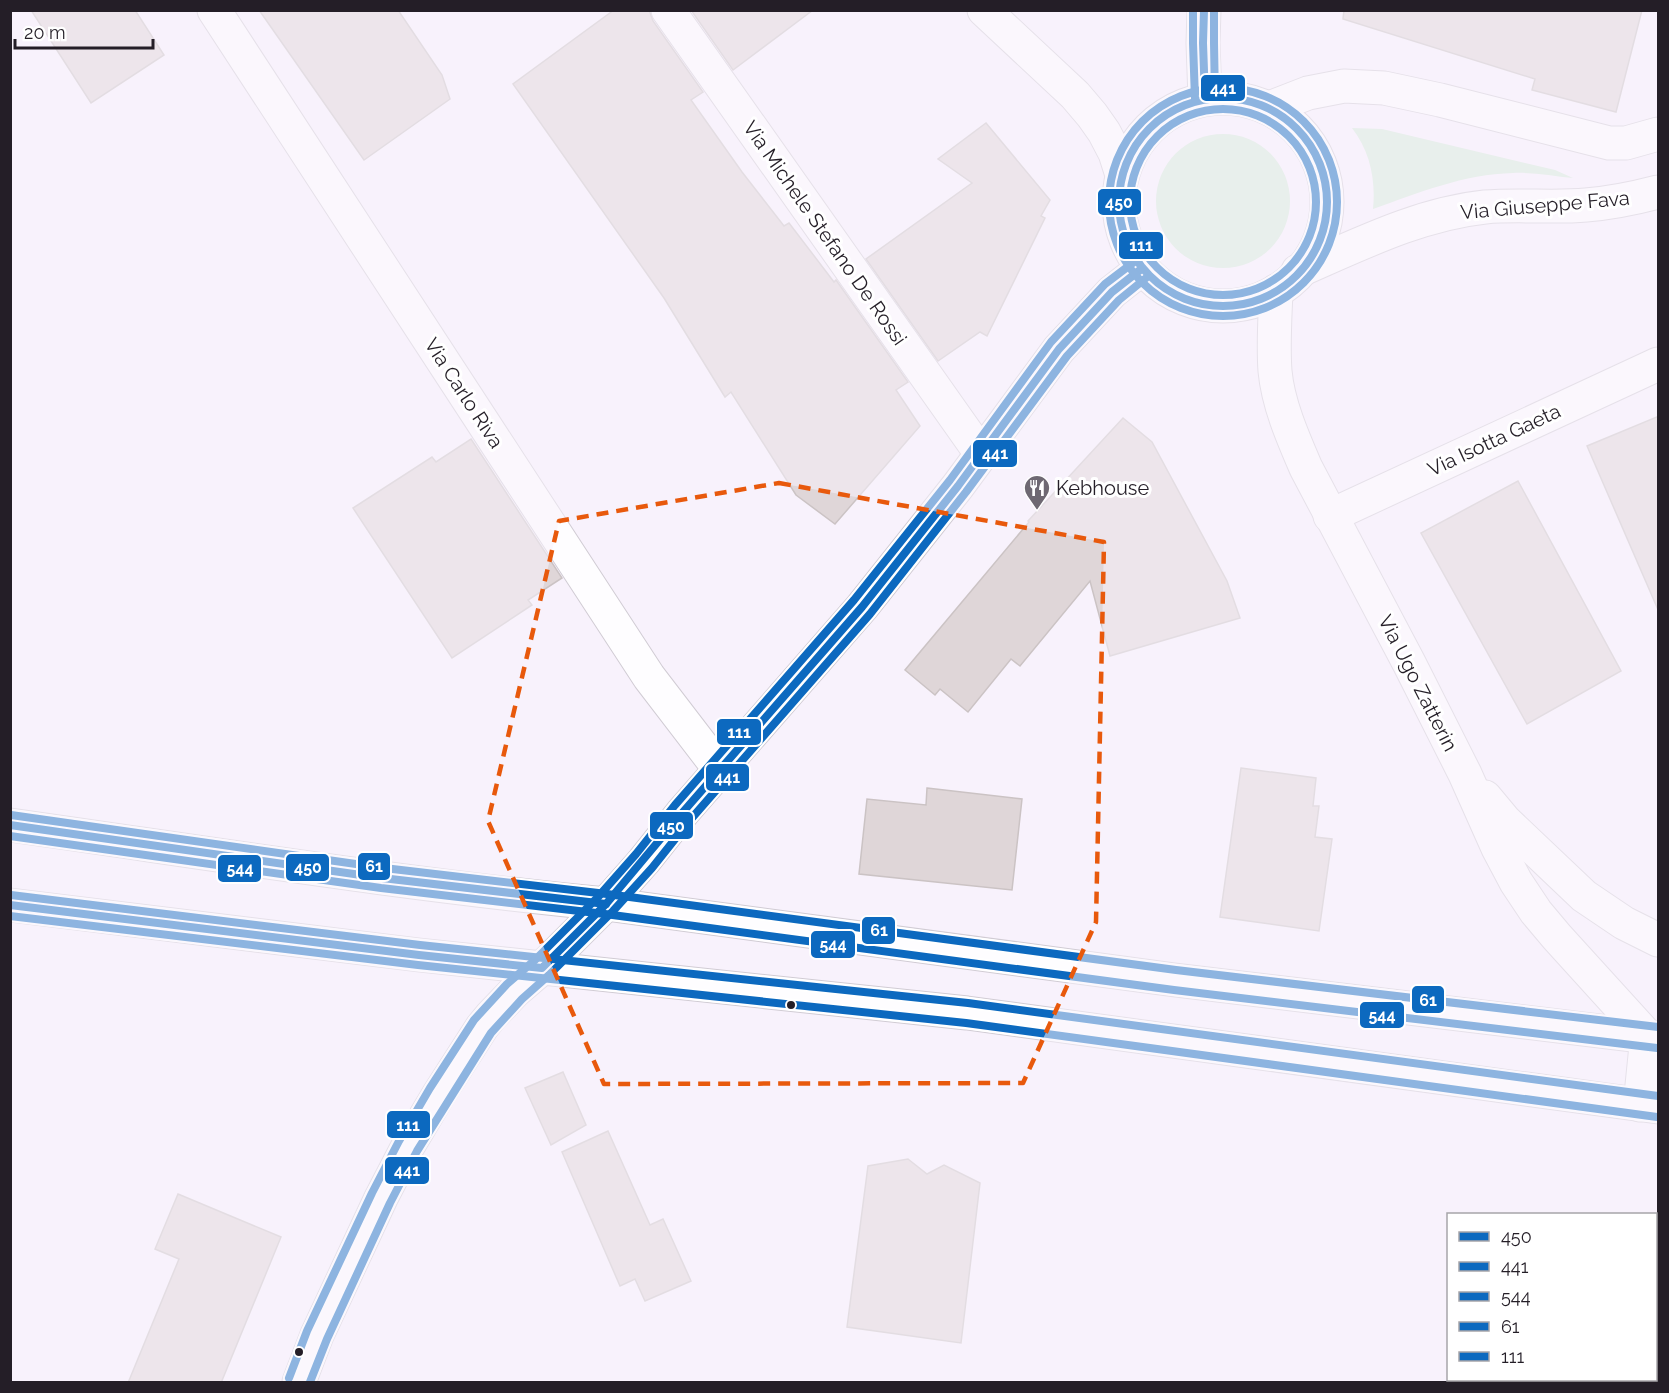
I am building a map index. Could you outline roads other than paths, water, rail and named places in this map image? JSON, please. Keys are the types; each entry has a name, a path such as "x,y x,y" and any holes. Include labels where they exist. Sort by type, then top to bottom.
{"street":[{"name":"Via Carlo Riva","path":"214,10 649,677 721,771"},
{"name":"Via Michele Stefano De Rossi","path":"668,10 982,454"},
{"path":"984,10 1075,95 1092,115 1115,153 1122,175"},
{"path":"1204,10 1205,99"},
{"path":"1272,107 1308,93 1344,86 1383,88 1440,100 1609,143 1626,143 1659,134"},
{"path":"1238,98 1272,107 1293,121 1314,148 1324,180 1326,202 1324,219 1316,244 1287,281 1236,304 1201,303 1167,292 1140,270 1124,231 1119,210 1122,175 1135,149 1148,132 1172,112 1205,99 1238,98"},
{"name":"Via Giuseppe Fava","path":"1287,281 1377,236 1440,216 1485,207 1585,205 1629,200 1659,192"},
{"path":"299,1383 317,1335 381,1198 439,1094 491,1016 606,904 644,861 683,812 862,607 982,454 1059,349 1112,292 1140,270"},
{"name":"Via Ugo Zatterin","path":"1287,281 1274,333 1275,372 1283,409 1306,468 1409,663 1516,882 1557,938 1653,1037"},
{"name":"Via Isotta Gaeta","path":"1330,516 1659,364"},
{"path":"1465,774 1505,821 1584,896 1624,923 1659,940"},
{"path":"10,825 423,883 606,904 1174,980 1653,1037 1649,1106 967,1014 408,953 10,905"}],"place":[{"name":"Kebhouse","path":"1037,511"}]}
